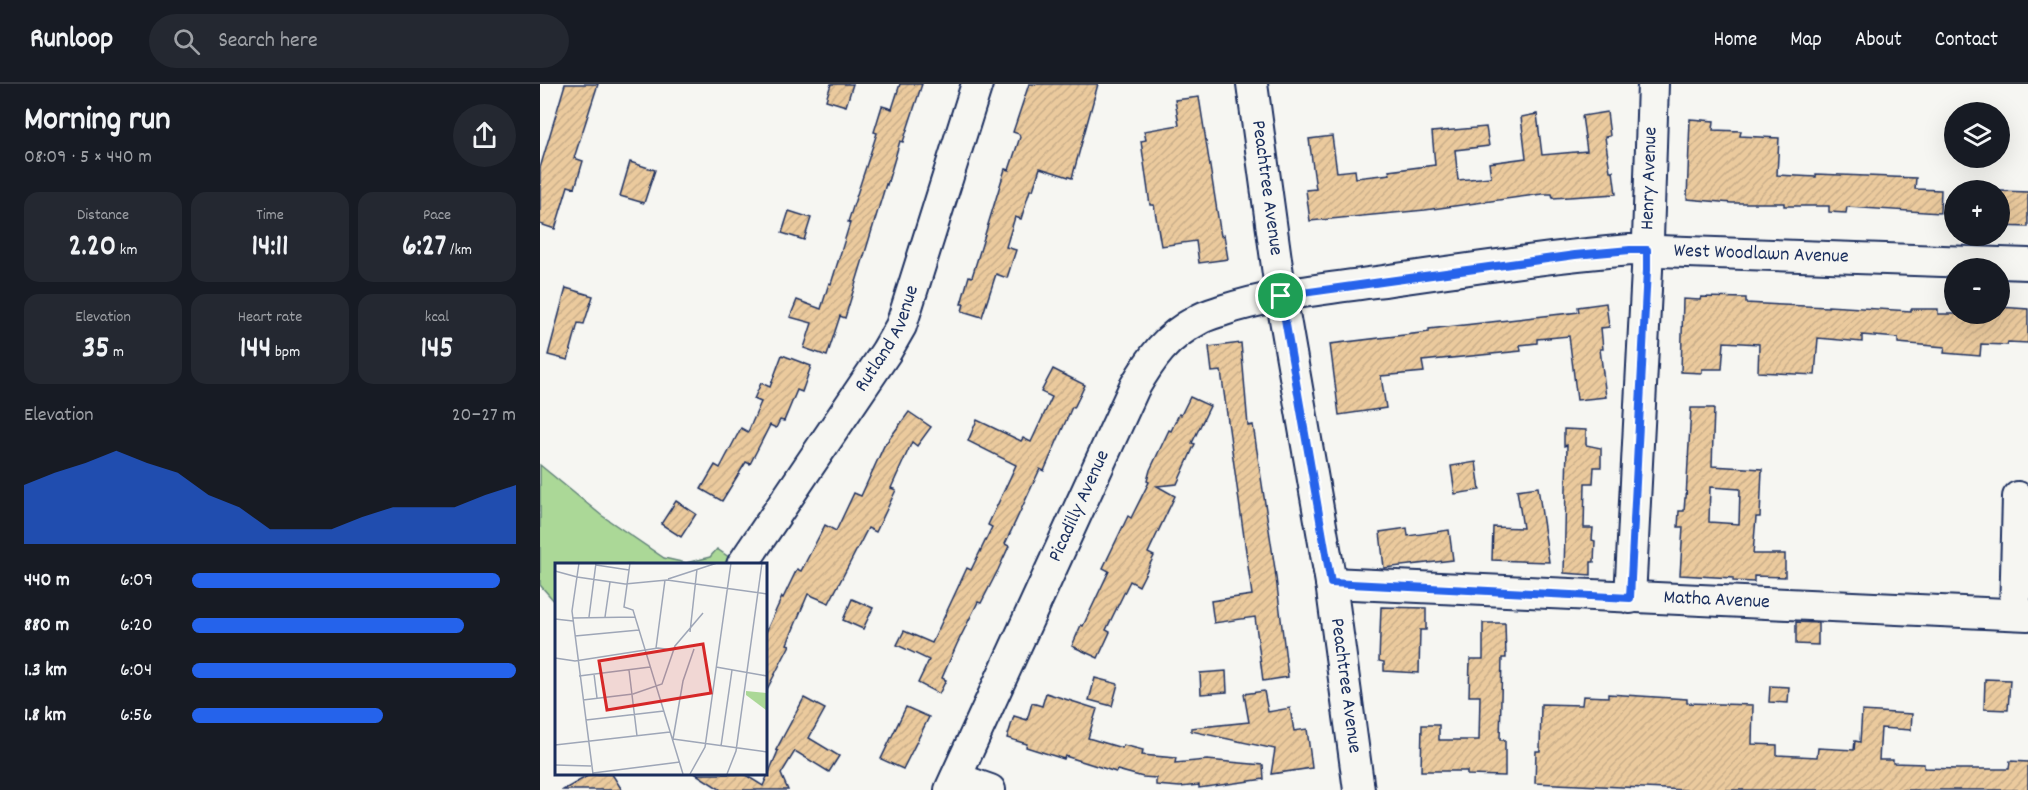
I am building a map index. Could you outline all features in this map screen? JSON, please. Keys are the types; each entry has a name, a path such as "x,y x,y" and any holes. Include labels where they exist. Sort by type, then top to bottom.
{"street":[{"name":"Rutland Avenue","path":"743,563 886,352 901,326 977,84"},
{"name":"Peachtree Avenue","path":"1252,84 1281,296 1331,583 1359,790"},
{"name":"Henry Avenue","path":"1630,598 1653,84"},
{"name":"West Woodlawn Avenue","path":"1281,296 1575,255 1647,250 2028,264"},
{"name":"Picadilly Avenue","path":"953,784 1124,410 1147,366 1165,342 1201,318 1247,303 1281,296"},
{"path":"2018,497 2022,614"},
{"name":"Matha Avenue","path":"1331,583 2022,614"},
{"path":"953,784 990,790"}],"green space":[{"path":"540,465 601,515 664,558 686,563 555,563 555,602 540,585"},
{"path":"717,549 736,562 686,563 710,557"}],"building":[{"path":"565,84 598,84 574,158 583,161 575,188 568,186 555,229 540,224 540,168"},
{"path":"831,84 853,84 846,106 826,100"},
{"path":"900,84 922,84 903,142 900,141 845,318 840,316 827,356 804,348 812,323 790,317 797,300 821,309 850,223 848,222 877,133 874,132 882,106 892,109"},
{"path":"1029,84 1098,84 1072,178 1040,168 1021,219 1015,217 1006,247 1016,250 1007,278 996,274 982,317 962,311 964,304 961,304 969,276 972,277 1005,169 1009,170 1020,137 1019,134 1013,132"},
{"path":"1199,97 1221,236 1224,235 1228,259 1199,263 1196,241 1161,246 1154,205 1150,205 1141,141 1146,140 1144,131 1179,125 1175,100"},
{"path":"1607,112 1610,136 1605,137 1616,194 1553,198 1552,194 1542,194 1425,210 1310,221 1306,190 1316,189 1309,139 1332,136 1337,172 1355,170 1356,178 1435,165 1432,132 1486,127 1489,146 1455,150 1458,180 1491,177 1489,163 1526,158 1521,117 1537,114 1542,155 1587,151 1582,116"},
{"path":"1690,119 1714,121 1713,130 1741,131 1740,136 1779,138 1777,175 1816,177 1816,174 1916,178 1915,189 1941,190 1940,213 1847,207 1846,213 1829,212 1829,206 1784,206 1784,203 1732,203 1687,199"},
{"path":"630,162 655,170 644,203 620,196"},
{"path":"2010,191 2028,192 2028,227 2010,226"},
{"path":"789,211 811,218 804,240 782,233"},
{"path":"566,288 593,296 584,324 578,323 568,360 548,355"},
{"path":"1701,297 1746,298 1746,303 1911,311 1911,309 1938,309 1938,314 1944,314 1944,324 2010,324 2010,308 2028,309 2028,343 1981,344 1980,356 1944,353 1945,347 1898,343 1898,338 1862,335 1862,342 1818,338 1815,375 1758,372 1759,344 1724,342 1722,369 1702,369 1702,373 1681,372 1683,299 1700,300"},
{"path":"1606,303 1609,327 1601,328 1603,349 1600,349 1606,397 1577,400 1569,336 1537,339 1537,343 1520,345 1521,351 1422,361 1424,372 1381,376 1386,408 1339,415 1330,344 1429,332 1429,329 1579,312 1578,307"},
{"path":"1241,343 1248,426 1253,425 1275,569 1288,677 1263,681 1255,617 1214,623 1211,601 1252,595 1221,371 1212,372 1209,347"},
{"path":"782,355 811,366 802,392 797,390 784,421 780,420 776,428 770,425 750,464 746,462 722,501 701,489 715,465 720,468 741,428 748,432 761,402 754,399 761,383 770,387"},
{"path":"1053,369 1085,385 1074,408 1072,407 1044,471 1040,469 1005,544 1009,546 998,570 981,603 978,602 957,644 942,678 946,680 939,694 918,683 929,660 897,645 904,631 932,643 967,568 971,570 992,527 988,525 1016,465 968,441 977,420 1021,441 1023,438 1031,442 1052,397 1041,392"},
{"path":"1190,397 1210,406 1192,443 1195,444 1177,484 1157,486 1175,496 1148,553 1154,556 1139,586 1130,581 1106,630 1110,632 1098,658 1072,646 1109,571 1103,568 1128,516 1131,518 1149,482 1147,481 1150,470 1169,430 1171,431"},
{"path":"1691,408 1714,408 1712,466 1762,469 1760,517 1756,517 1753,554 1785,554 1785,577 1754,576 1754,582 1733,581 1733,578 1680,575 1683,527 1678,527 1679,511 1684,511","holes":["1710,487 1740,489 1739,524 1709,522"]},
{"path":"909,412 931,427 917,446 912,442 891,488 896,490 876,532 868,528 829,603 808,594 787,644 790,645 766,691 766,632 782,597 797,569 801,571 825,525 836,531 854,493 861,496 884,446"},
{"path":"1564,429 1586,430 1586,445 1601,448 1601,467 1594,467 1593,483 1585,483 1584,528 1593,528 1592,540 1595,541 1591,575 1564,573 1567,445 1564,446"},
{"path":"1476,462 1480,490 1455,494 1451,466"},
{"path":"1538,487 1549,562 1492,560 1493,527 1523,528 1517,490"},
{"path":"676,501 696,514 681,537 661,524"},
{"path":"1407,528 1408,536 1449,530 1453,560 1384,568 1380,532"},
{"path":"852,599 873,608 863,629 843,620"},
{"path":"1381,607 1426,608 1426,630 1420,630 1419,673 1384,671 1384,662 1379,661"},
{"path":"1796,622 1818,623 1818,645 1796,644"},
{"path":"1483,623 1505,623 1506,658 1502,658 1500,740 1505,740 1505,776 1467,775 1467,771 1421,771 1422,725 1439,725 1439,740 1479,740 1480,696 1469,696 1470,659 1483,659"},
{"path":"1226,671 1227,692 1201,694 1200,673"},
{"path":"1095,678 1118,684 1112,706 1089,700"},
{"path":"1985,679 2010,680 2008,710 1984,709"},
{"path":"1770,686 1789,687 1788,703 1769,702"},
{"path":"1264,691 1268,712 1290,708 1294,731 1307,729 1312,768 1271,774 1275,749 1191,731 1191,728 1249,722 1244,694"},
{"path":"1046,693 1097,709 1088,738 1122,748 1123,745 1143,750 1142,755 1176,758 1175,763 1207,760 1263,765 1264,779 1199,788 1199,785 1180,787 1156,785 1156,778 1117,770 1116,772 1065,756 1064,759 1026,747 1027,744 1007,738 1014,716 1027,720 1032,703 1042,706"},
{"path":"1608,694 1687,699 1687,703 1753,705 1752,744 1777,745 1777,755 1817,757 1818,748 1854,750 1855,741 1860,742 1862,711 1912,714 1911,730 1881,728 1879,760 1924,764 1924,768 1957,769 2009,769 2010,761 2028,762 2028,790 1687,790 1535,783 1536,751 1540,751 1541,704 1582,705 1583,696 1608,697"},
{"path":"804,698 825,709 809,738 839,756 829,772 795,751 781,774 788,790 721,790 698,775 746,775 763,786 778,751 776,750"},
{"path":"906,707 929,717 903,769 881,759"},
{"path":"589,775 613,775 622,790 563,790"}],"route":[{"path":"1647,250 1630,598 1331,583 1281,296 1575,255 1647,250"}]}
